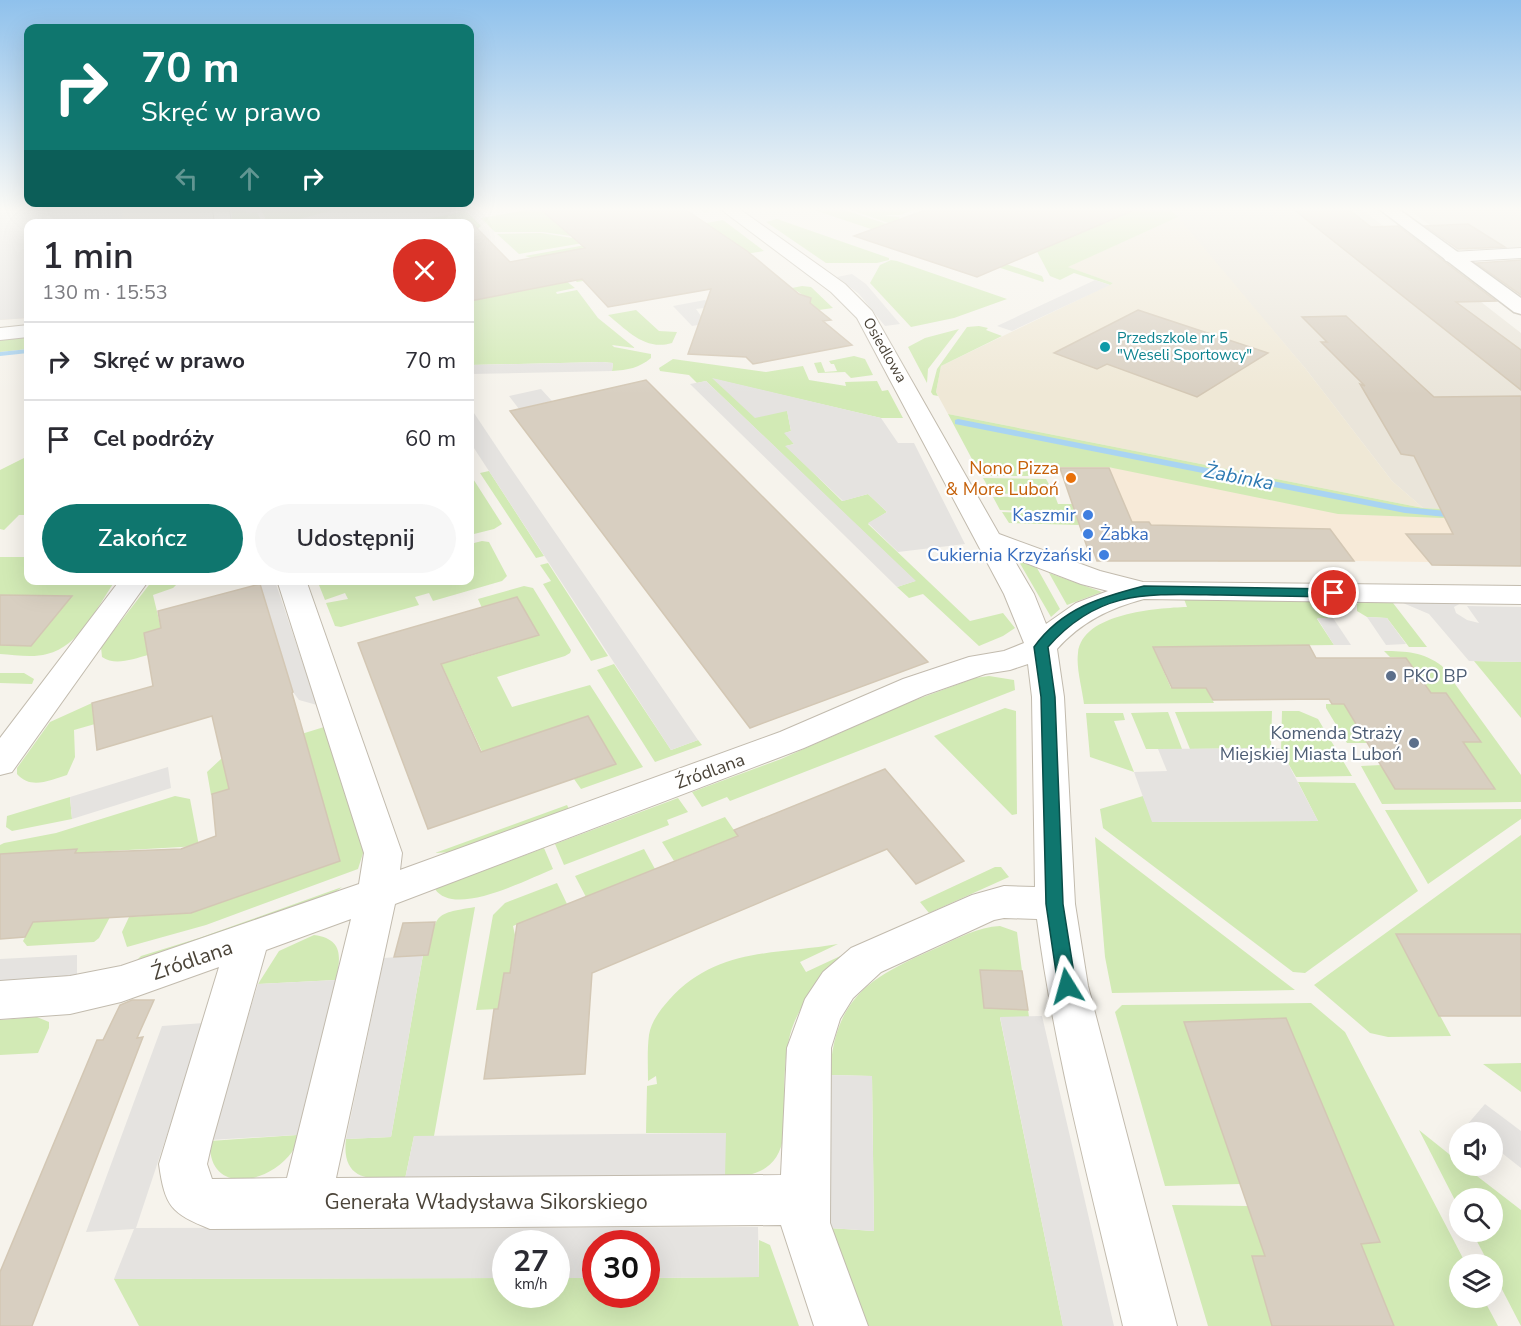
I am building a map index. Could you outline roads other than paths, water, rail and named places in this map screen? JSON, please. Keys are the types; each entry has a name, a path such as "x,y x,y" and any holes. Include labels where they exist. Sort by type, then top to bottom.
{"street":[{"name":"Osiedlowa","path":"813,270 849,297 871,324 988,539"},
{"path":"1469,270 1521,308"},
{"path":"0,334 24,331"},
{"path":"988,539 1091,578 1144,590 1521,595"},
{"path":"988,539 1029,614 1041,647 1049,707 1055,904 1077,1038 1150,1326"},
{"path":"0,763 131,585"},
{"path":"293,585 380,842 383,866 377,894"},
{"path":"1041,647 1059,627 1084,609 1102,601 1144,590"},
{"name":"Źródlana","path":"0,1000 31,999 96,991 248,941 792,740 914,687 980,664 1010,660 1041,647"},
{"name":"Generała Władysława Sikorskiego","path":"377,894 306,1203 804,1200"},
{"path":"841,1326 812,1246 806,1223 804,1200 809,1048 820,1012 838,985 866,960 986,906 1004,902 1055,904"},
{"path":"248,941 188,1142 183,1164 186,1184 195,1197 210,1203 306,1203"}],"waterway":[{"name":"Żabinka","path":"0,354 24,351"},
{"name":"Żabinka","path":"958,422 1405,510 1457,515"}],"place":[{"name":"Przedszkole nr 5 \"Weseli Sportowcy\"","path":"1105,347"},
{"name":"Nono Pizza & More Luboń","path":"1071,478"},
{"name":"Kaszmir","path":"1088,515"},
{"name":"Żabka","path":"1088,534"},
{"name":"Cukiernia Krzyżański","path":"1104,555"},
{"name":"PKO BP","path":"1391,676"},
{"name":"Komenda Straży Miejskiej Miasta Luboń","path":"1414,743"}]}
